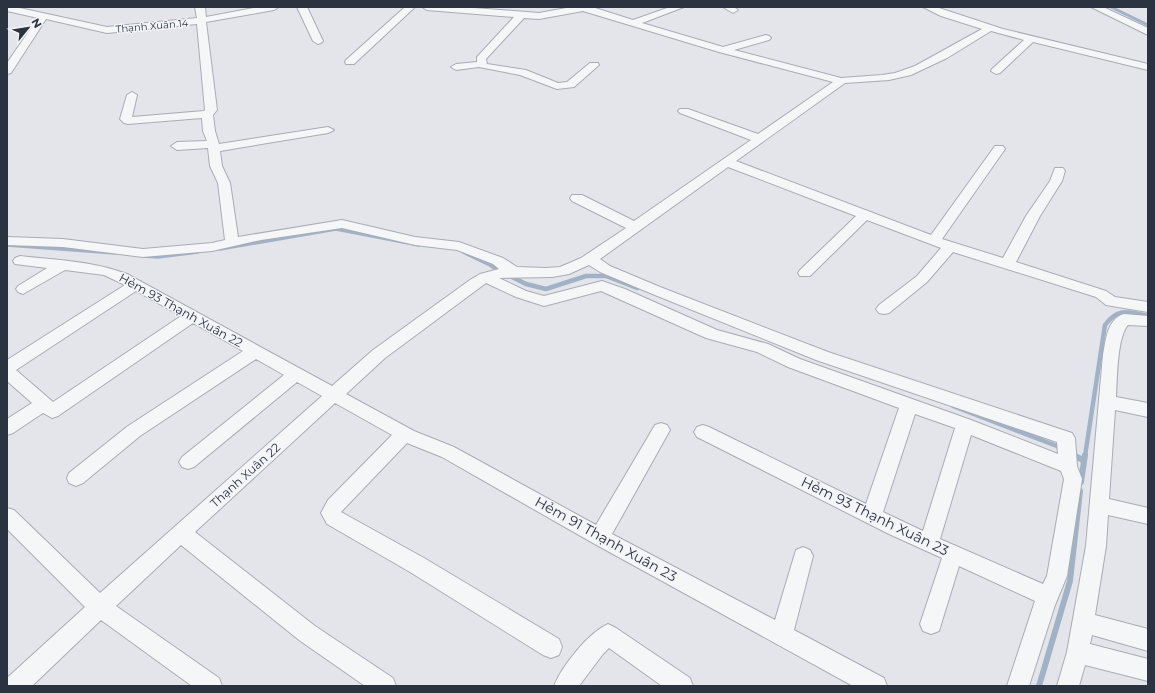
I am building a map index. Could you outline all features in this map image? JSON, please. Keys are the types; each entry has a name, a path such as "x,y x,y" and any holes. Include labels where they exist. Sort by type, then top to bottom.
{"street":[{"path":"200,7 211,110 207,115 208,131 214,146 216,166 224,183 232,242"},
{"name":"Thạnh Xuân 14","path":"7,8 42,13 108,30 202,21 274,7"},
{"path":"302,7 318,41"},
{"path":"350,62 410,7"},
{"path":"427,7 522,14 551,14 584,7 723,50 841,81"},
{"path":"632,23 680,7"},
{"path":"928,7 944,14 990,28 1148,67"},
{"path":"1096,7 1148,32"},
{"path":"7,71 42,13"},
{"path":"482,64 481,60 522,14"},
{"path":"485,277 498,272 512,271 547,273 575,268 841,81 854,78 895,76 911,71 990,28"},
{"path":"723,50 766,38"},
{"path":"996,71 1031,39"},
{"path":"456,66 482,64 483,66 522,72 557,86 570,85 594,65"},
{"path":"132,95 126,118 128,121 198,114 207,115"},
{"path":"684,111 760,139"},
{"path":"177,146 214,146 328,130"},
{"path":"934,241 999,149"},
{"path":"727,162 934,241 1101,294 1110,300 1148,307"},
{"path":"1006,265 1033,216 1056,182 1059,171"},
{"path":"577,198 635,227"},
{"path":"805,274 864,215"},
{"path":"7,241 63,243 144,253 212,247 261,236 342,224 415,241 459,246 498,261 512,271"},
{"path":"884,309 922,279 950,246"},
{"path":"589,259 604,269 822,356 1066,438 1068,466 1073,478 1057,576 1048,597 1018,686"},
{"name":"Hẻm 93 Thạnh Xuân 22","path":"20,261 106,271 137,284 190,317 334,394"},
{"path":"23,289 64,265"},
{"path":"485,277 521,294 544,301 602,286 620,292 712,334 762,348 794,364 965,425 1068,466"},
{"name":"Thạnh Xuân 22","path":"15,686 379,354 485,277"},
{"path":"7,368 137,284"},
{"path":"7,372 52,410 190,317"},
{"path":"1068,686 1078,652 1096,546 1098,504 1111,355 1116,327 1124,319 1148,321"},
{"path":"76,478 134,431 255,351"},
{"path":"188,462 297,373"},
{"name":"Hẻm 91 Thạnh Xuân 23","path":"334,394 404,434 448,452 600,537 876,686"},
{"path":"1107,402 1148,410"},
{"path":"7,428 44,404"},
{"path":"872,516 910,405"},
{"path":"930,543 965,425"},
{"path":"600,537 661,430"},
{"name":"Hẻm 93 Thạnh Xuân 23","path":"703,432 872,516 1048,597"},
{"path":"404,434 335,506 331,513 334,518 417,565 551,647"},
{"path":"1098,504 1148,516"},
{"path":"7,516 100,607 210,686"},
{"path":"181,533 307,633 384,686"},
{"path":"930,624 953,554"},
{"path":"782,635 803,556"},
{"path":"1083,622 1148,640"},
{"path":"565,686 595,646 608,635 682,686"},
{"path":"1078,652 1148,670"}],"waterway":[{"path":"1111,7 1148,25"},
{"path":"220,249 336,229 419,245"},
{"path":"7,245 115,253"},
{"path":"144,256 158,257 198,252"},
{"path":"463,252 492,266"},
{"path":"492,266 501,271"},
{"path":"508,275 526,284 546,289 586,276 606,276 637,288"},
{"path":"1085,456 1105,325 1110,319 1119,313 1129,312 1148,316"},
{"path":"953,406 1062,448"},
{"path":"1081,482 1085,455"},
{"path":"1075,456 1083,460"},
{"path":"1039,686 1070,581 1080,491"}]}
